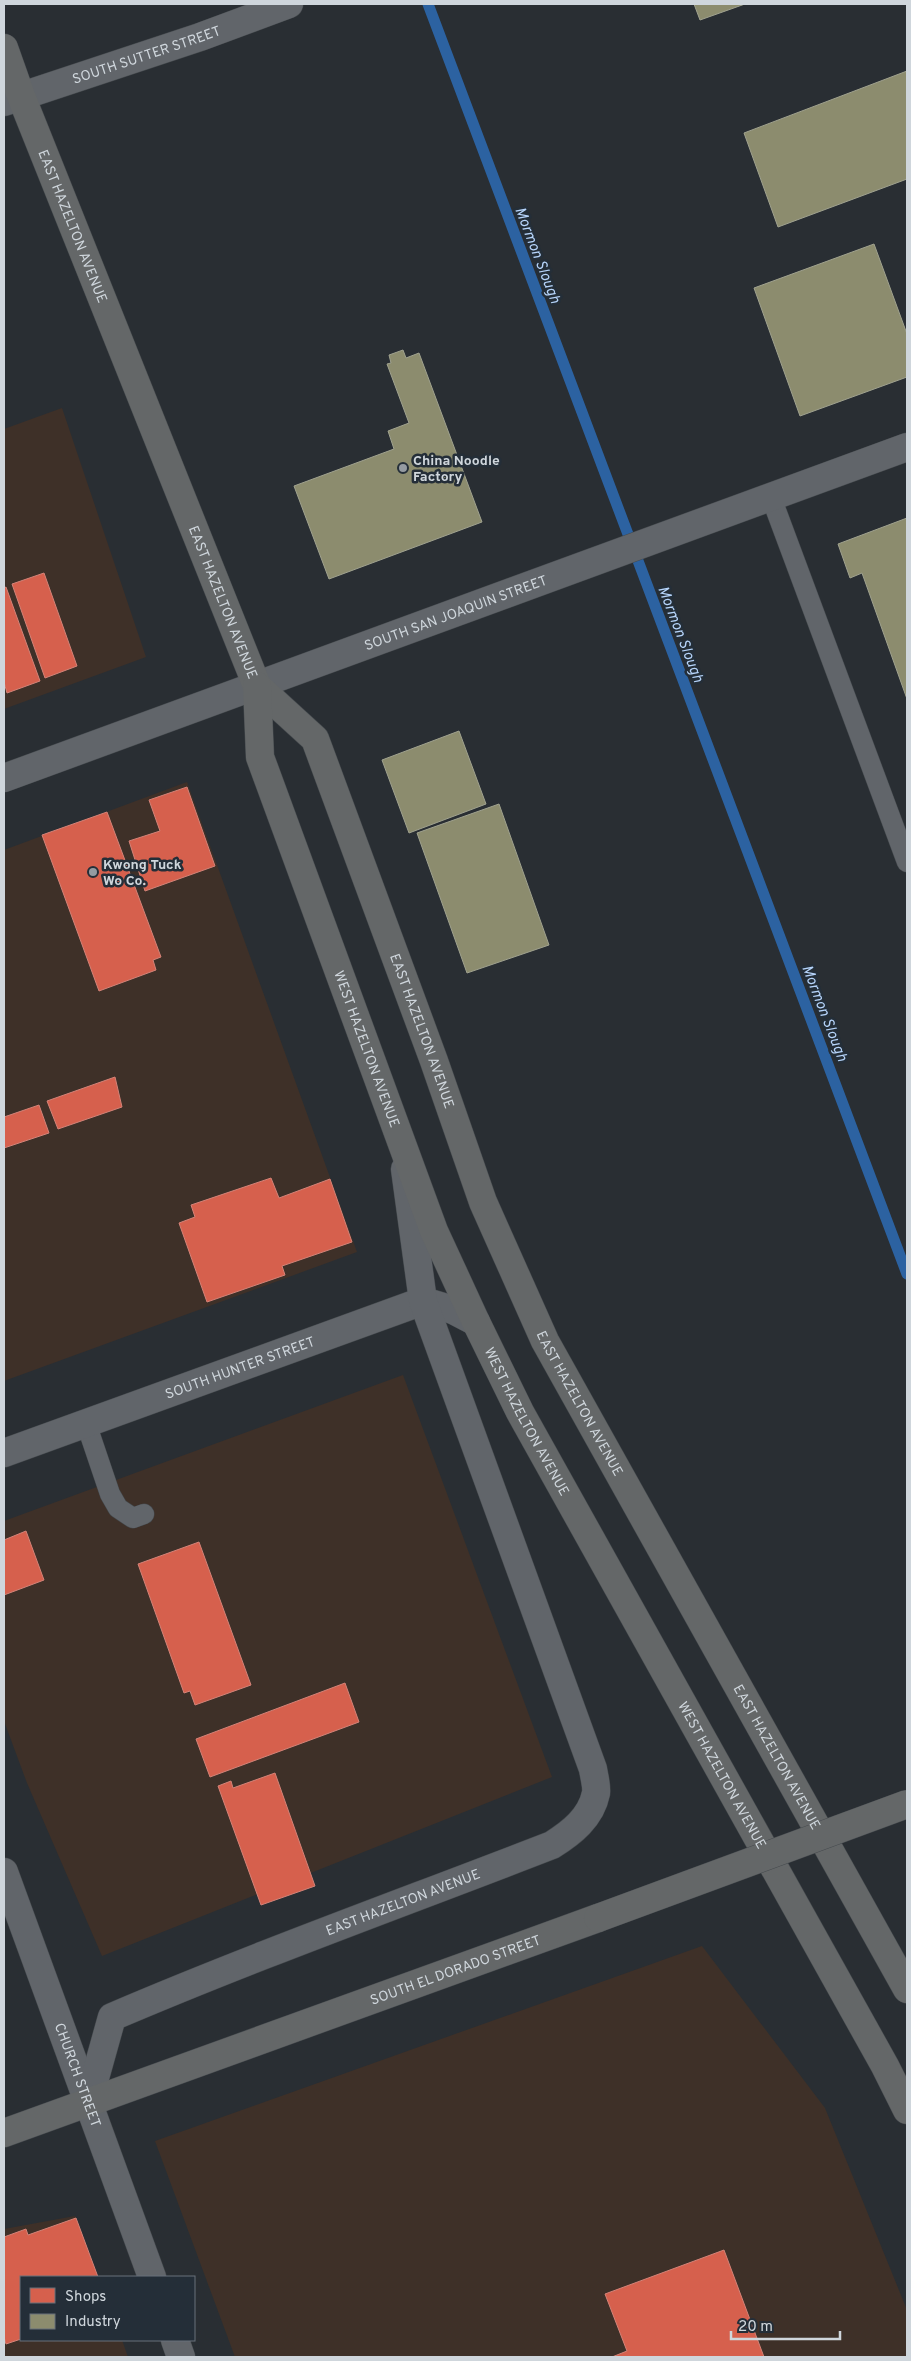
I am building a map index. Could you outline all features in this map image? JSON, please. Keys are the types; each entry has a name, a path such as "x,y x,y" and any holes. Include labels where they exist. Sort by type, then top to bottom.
{"main road":[{"name":"EAST HAZELTON AVENUE","path":"4,48 12,99 257,686 315,739 434,1061 483,1202 545,1341 907,1989"},
{"name":"WEST HAZELTON AVENUE","path":"257,686 260,757 434,1231 520,1412 885,2066 907,2110"},
{"name":"SOUTH EL DORADO STREET","path":"4,2133 907,1804"}],"street":[{"name":"SOUTH SUTTER STREET","path":"12,99 200,37 289,4"},
{"name":"SOUTH SAN JOAQUIN STREET","path":"4,778 907,447"},
{"name":"EAST HAZELTON AVENUE","path":"88,2103 112,2017 229,1967 301,1942 552,1845 574,1831 588,1812 596,1792 593,1769 423,1301 401,1140"},
{"path":"423,1301 453,1310 476,1322"},
{"name":"SOUTH HUNTER STREET","path":"4,1453 423,1301"},
{"name":"CHURCH STREET","path":"4,1872 152,2276"},
{"path":"175,2341 181,2357"}],"lane":[{"path":"771,497 907,862"},
{"path":"86,1423 110,1494 118,1508 133,1518 144,1514"}],"shaded area":[{"path":"62,408 146,657 4,709 4,429"},
{"path":"187,782 357,1252 4,1381 4,850"},
{"path":"403,1375 552,1777 102,1956 27,1783 4,1721 4,1521"},
{"path":"702,1946 825,2108 907,2310 907,2357 235,2357 155,2141"},
{"path":"75,2216 98,2276 20,2276 20,2341 122,2341 128,2357 4,2357 4,2229"}],"building: Shops":[{"path":"44,573 77,666 45,678 12,584"},
{"path":"6,587 40,681 7,693 4,682 4,588"},
{"path":"187,787 215,866 145,891 129,841 160,831 149,800"},
{"name":"Kwong Tuck Wo Co.","path":"107,812 161,957 153,960 156,970 99,991 42,835"},
{"path":"115,1077 122,1107 58,1129 47,1101"},
{"path":"39,1105 49,1133 4,1148 4,1117"},
{"path":"271,1178 279,1198 330,1179 352,1242 282,1266 285,1275 207,1302 179,1223 195,1217 191,1205"},
{"path":"26,1531 44,1580 4,1595 4,1540"},
{"path":"199,1542 251,1685 195,1705 190,1691 184,1693 138,1564"},
{"path":"345,1683 359,1722 210,1777 196,1739"},
{"path":"275,1773 315,1886 261,1905 218,1786 231,1781 233,1788"},
{"path":"76,2218 98,2276 20,2276 20,2339 6,2344 4,2337 4,2237 26,2229 28,2235"},
{"path":"724,2250 764,2357 612,2357 627,2351 605,2294"}],"building: Industry":[{"path":"694,4 745,4 700,20"},
{"path":"907,71 907,179 778,227 744,133"},
{"path":"874,244 907,334 907,377 800,416 754,288"},
{"name":"China Noodle Factory","path":"403,350 406,358 419,353 482,522 329,579 294,486 394,449 388,431 409,423 387,364 391,363 389,355"},
{"path":"907,518 907,699 862,573 850,578 838,544"},
{"path":"459,731 486,804 409,833 382,760"},
{"path":"499,804 549,945 467,973 417,833"}],"waterway":[{"name":"Mormon Slough","path":"428,4 907,1274"}],"place":[{"name":"China Noodle Factory","path":"403,468"},
{"name":"Kwong Tuck Wo Co.","path":"93,872"}]}
